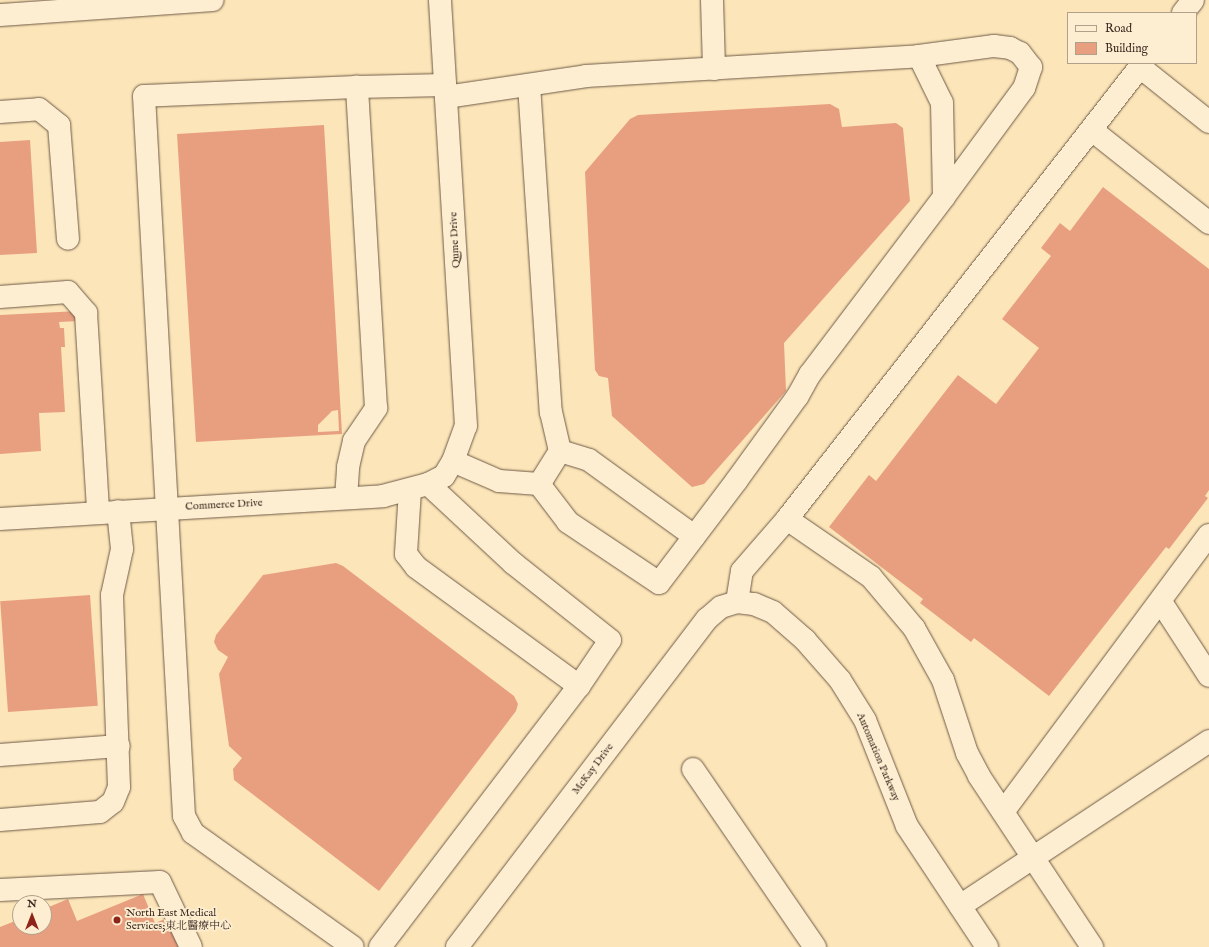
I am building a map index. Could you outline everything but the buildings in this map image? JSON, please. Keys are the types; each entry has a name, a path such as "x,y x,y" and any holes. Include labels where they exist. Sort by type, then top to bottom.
{"street":[{"path":"0,15 79,5 212,0"},
{"name":"Qume Drive","path":"440,0 466,426 434,478 406,554 416,567 579,686"},
{"path":"712,0 714,69"},
{"path":"1183,12 1193,0"},
{"path":"353,947 193,833 184,816 144,96 357,87 446,91 529,85 586,76 919,56 994,46 1010,48 1020,53 1031,67 1024,88 944,197 810,374 797,397 659,583 568,522 538,484 434,478"},
{"path":"919,56 942,103 944,197"},
{"path":"737,602 742,571 787,519 1092,131 1142,65 1209,122"},
{"path":"529,85 551,412 560,451 538,484"},
{"path":"346,498 348,467 354,441 376,408 357,87"},
{"path":"0,112 39,109 59,125 68,239"},
{"path":"1092,131 1209,223"},
{"path":"0,297 68,292 86,313 108,512 122,549 112,595 119,746 119,787 113,802 100,812 0,820"},
{"path":"560,451 588,460 694,536"},
{"path":"380,947 579,686 610,640 513,563 434,478"},
{"name":"Commerce Drive","path":"0,519 383,496 434,478"},
{"path":"787,519 871,577 914,628 943,680 968,752 979,776 1092,947"},
{"path":"1003,812 1161,602 1209,535"},
{"name":"Automation Parkway","path":"737,602 754,604 772,612 805,640 840,680 865,720 906,826 987,947"},
{"name":"McKay Drive","path":"467,943 707,619 721,607 737,602"},
{"path":"1161,602 1209,676"},
{"path":"960,906 1034,859 1209,741"},
{"path":"0,755 119,746"},
{"path":"693,769 815,947"},
{"path":"0,890 160,882 191,947"}],"place":[{"name":"North East Medical Services;東北醫療中心","path":"117,920"}]}
